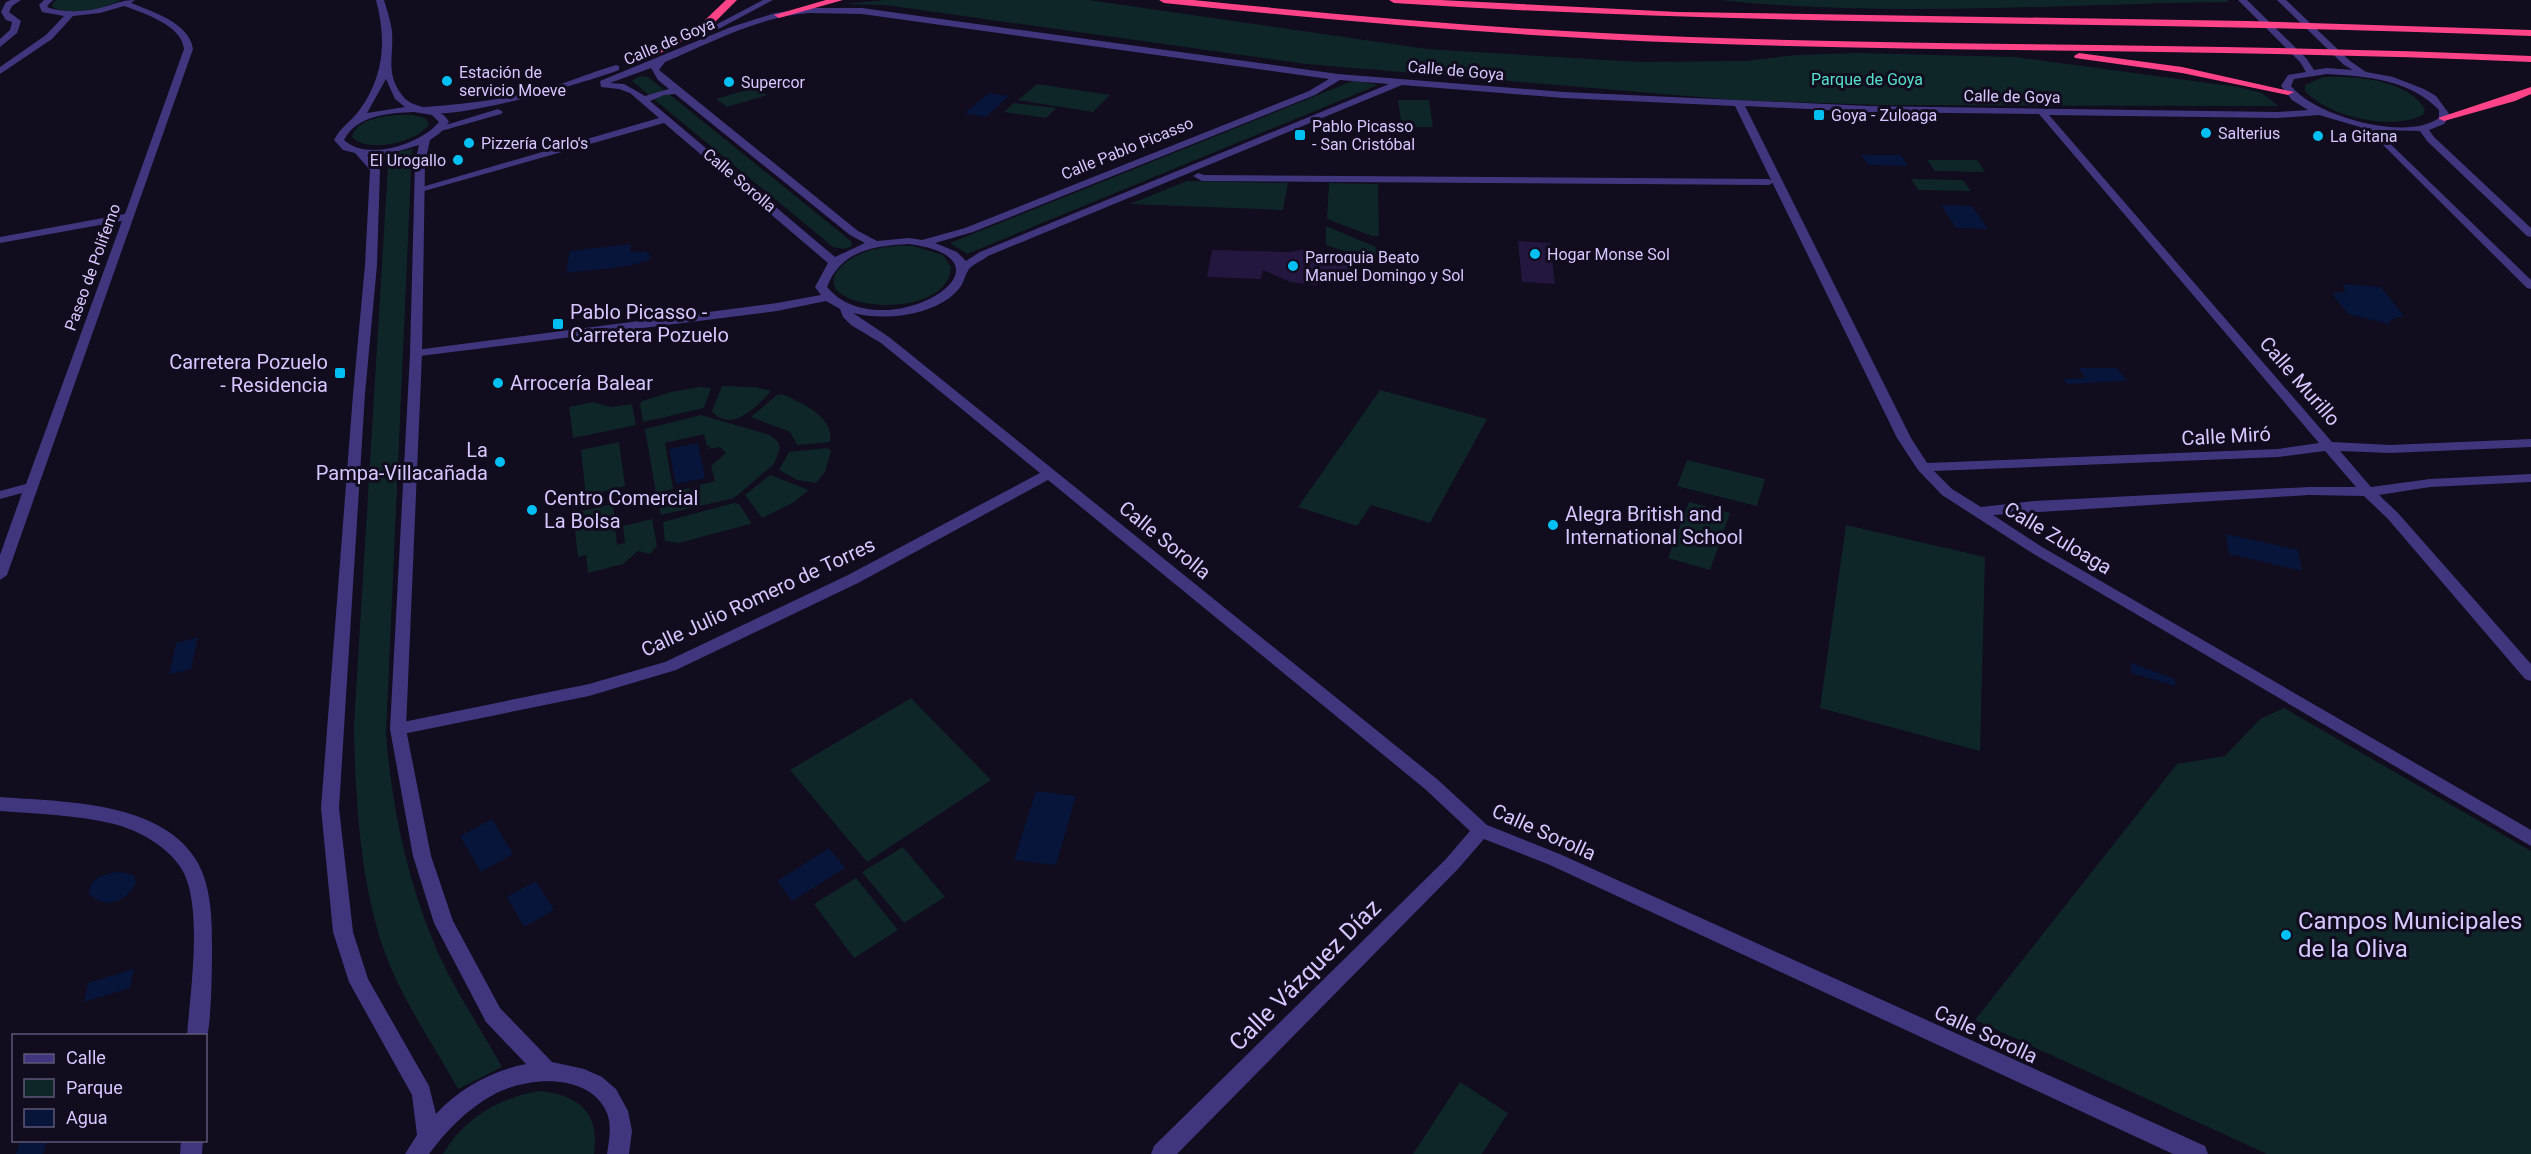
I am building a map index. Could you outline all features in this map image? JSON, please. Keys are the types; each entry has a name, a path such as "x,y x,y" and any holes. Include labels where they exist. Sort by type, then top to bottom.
{"highway":[{"path":"646,56 683,39 708,23 732,0"},
{"path":"778,15 838,0"},
{"path":"1164,0 1380,23 1565,34 1753,42 2308,49 2531,59"},
{"path":"1254,0 1509,21 1692,30 2220,37"},
{"path":"1394,0 1724,18 2227,23 2414,27 2531,33"},
{"path":"1274,2 1330,13 1565,34"},
{"path":"1724,18 2213,12 2531,22"},
{"path":"2267,38 2338,39"},
{"path":"2464,44 2531,48"},
{"path":"1976,45 2182,70 2288,92"},
{"path":"2444,118 2511,99 2531,90"}],"street":[{"path":"0,2 4,0"},
{"path":"0,44 14,31 17,21 9,18 5,12 9,4 17,0"},
{"path":"48,0 43,5 45,10 71,14 127,2"},
{"path":"380,0 388,36 386,69 371,104 355,123 340,134 339,140 341,145 358,151 392,149 425,139 441,128 600,83 654,60 769,0"},
{"path":"2244,1 2310,71"},
{"name":"Paseo de Polifemo","path":"0,575 187,56 188,44 184,35 127,2"},
{"path":"2283,2 2347,63 2367,75"},
{"name":"Calle de Goya","path":"600,83 661,62 716,36 778,15 816,11 862,11 1338,77 1564,95 1868,110 2278,115 2320,112"},
{"path":"0,72 49,37 71,14"},
{"path":"355,123 383,113 477,106 511,100 575,83 702,34"},
{"name":"Calle Sorolla","path":"661,62 654,70 677,91 854,233 874,244"},
{"path":"386,69 398,97 414,109"},
{"path":"2310,71 2367,75 2403,85 2426,94 2440,105 2445,112 2444,118 2440,123 2423,128 2383,128 2320,112 2306,106 2288,92 2287,81 2291,77 2310,71"},
{"name":"Calle Pablo Picasso","path":"925,242 962,232 1312,93 1338,77"},
{"path":"963,268 984,254 1404,81"},
{"name":"Calle Sorolla","path":"600,83 621,86 644,100 834,262"},
{"path":"644,100 662,92 677,91"},
{"name":"Calle Zuloaga","path":"1738,104 1904,438 1923,467 1947,492 2037,550 2531,839"},
{"path":"425,110 442,117 444,122 441,128"},
{"name":"Calle Murillo","path":"2042,111 2368,492 2393,516 2531,675"},
{"path":"420,189 667,119"},
{"path":"2360,124 2381,138 2531,286"},
{"path":"2423,128 2430,139 2531,234"},
{"path":"425,139 420,163 416,354 398,729 422,855 444,923 493,1015 546,1070"},
{"path":"358,151 375,170 371,265 358,405 330,808 343,932 359,982 422,1093 422,1145"},
{"path":"1198,176 1769,182"},
{"path":"0,240 127,218"},
{"path":"900,241 925,242 957,256 963,268 960,280 949,292 931,303 897,311 865,313 846,309 826,297 821,287 823,277 834,262 856,250 874,244 900,241"},
{"path":"416,354 765,309 826,297"},
{"name":"Calle Sorolla","path":"846,309 847,314 855,322 880,337 1049,474 1431,784 1481,830 1556,860 2197,1154"},
{"path":"880,337 897,311"},
{"name":"Calle Miró","path":"1923,467 2278,453 2331,446 2390,449 2531,443"},
{"name":"Calle Julio Romero de Torres","path":"398,729 589,690 670,666 853,579 1049,474"},
{"path":"1978,512 2035,506 2297,492 2368,492 2430,483 2531,478"},
{"path":"0,495 30,487"},
{"path":"0,804 89,813 128,820 179,851 192,869 201,910 197,1034"},
{"name":"Calle Vázquez Díaz","path":"1162,1154 1443,873 1481,830"},
{"path":"422,1145 454,1110 483,1089 515,1076 546,1070 573,1073 595,1082 611,1098 620,1120 620,1152"}],"green space":[{"path":"56,0 121,0 96,9 70,11 53,8 52,4"},
{"name":"Parque de Goya","path":"886,0 1089,0 1427,49 1641,62 1745,61 1796,55 1858,53 2015,57 2238,87 2262,93 2278,106 1880,105 1734,100 1306,64 885,5 844,4"},
{"path":"1719,0 2227,0 2229,2 1910,9 1782,5"},
{"path":"639,76 648,77 851,241 852,246 844,249 833,247 632,81"},
{"path":"2323,77 2349,77 2393,85 2417,99 2425,109 2423,115 2410,120 2394,122 2361,119 2344,114 2329,108 2305,91 2305,85"},
{"path":"1355,80 1378,85 967,254 950,243"},
{"path":"1037,84 1110,95 1093,112 1018,100"},
{"path":"756,87 767,95 727,107 716,99"},
{"path":"1398,100 1429,100 1433,127 1402,127"},
{"path":"1014,103 1056,108 1046,118 1004,112"},
{"path":"413,115 425,118 429,124 415,136 404,141 369,145 352,137 355,130 369,121 387,116"},
{"path":"412,149 386,734 396,814 408,866 424,918 449,974 502,1067 458,1089 406,999 381,941 366,881 356,786 354,725 388,165 380,155"},
{"path":"1927,160 1977,160 1985,172 1935,171"},
{"path":"1911,179 1963,180 1971,191 1918,190"},
{"path":"1187,181 1288,183 1283,210 1130,204"},
{"path":"1329,183 1378,184 1379,236 1372,236 1327,219"},
{"path":"1326,226 1376,247 1375,259 1354,258 1347,252 1326,245"},
{"path":"913,246 943,255 951,267 943,286 926,298 902,304 877,304 854,300 838,291 834,279 844,264 851,259 877,249"},
{"path":"722,386 756,387 771,391 743,416 727,420 712,411"},
{"path":"700,387 711,388 704,408 643,422 640,404 642,401 671,392"},
{"path":"1380,390 1487,419 1430,523 1371,505 1357,526 1298,507"},
{"path":"782,394 822,418 830,433 830,442 797,445 790,432 751,417 777,395"},
{"path":"593,402 610,407 632,404 636,425 573,438 569,407"},
{"path":"701,415 770,435 778,442 780,448 774,464 734,498 661,515 657,496 689,488 690,491 700,489 700,485 715,481 711,466 726,453 720,447 707,449 711,446 707,446 704,434 665,443 673,489 656,493 645,429"},
{"path":"619,442 625,486 586,496 581,450"},
{"path":"827,448 831,451 825,472 816,483 797,480 779,470 789,452"},
{"path":"1687,460 1765,479 1757,506 1677,486"},
{"path":"770,475 809,490 794,502 762,518 745,495"},
{"path":"1689,502 1730,513 1710,570 1668,558"},
{"path":"734,503 739,504 751,522 750,524 679,543 665,541 663,522"},
{"path":"613,504 617,545 625,543 623,526 652,519 657,546 650,554 638,551 623,564 588,573 586,555 578,557 573,513"},
{"path":"1846,525 1985,557 1980,751 1820,708"},
{"path":"911,698 991,780 867,862 790,770"},
{"name":"Campos Municipales de la Oliva","path":"2284,708 2531,851 2531,1154 2267,1154 1975,1020 2177,764 2225,756 2260,719"},
{"path":"903,847 945,897 904,923 862,872"},
{"path":"856,878 898,930 854,958 814,904"},
{"path":"1460,1082 1508,1113 1482,1154 1413,1154"},
{"path":"540,1091 566,1097 584,1109 594,1127 594,1154 443,1154 461,1130 484,1111 511,1098"}],"water":[{"path":"989,93 1009,96 986,117 965,113"},
{"path":"1861,155 1901,155 1908,166 1868,165"},
{"path":"1941,205 1972,206 1988,229 1956,228"},
{"path":"631,244 630,252 645,251 651,256 649,260 629,266 566,273 570,251"},
{"path":"2342,284 2381,287 2404,316 2390,320 2389,324 2348,314 2332,294 2346,291"},
{"path":"2078,368 2117,368 2127,381 2067,384 2063,379 2086,378"},
{"path":"698,443 705,478 676,484 669,449"},
{"path":"2226,534 2298,550 2302,571 2229,554"},
{"path":"198,637 191,669 169,675 176,643"},
{"path":"2131,663 2175,679 2175,686 2131,673"},
{"path":"1036,791 1076,796 1056,865 1014,860"},
{"path":"492,819 513,854 481,872 460,836"},
{"path":"829,848 845,868 792,901 777,881"},
{"path":"121,872 134,875 136,883 127,895 109,903 95,899 89,894 92,884 99,877"},
{"path":"536,881 554,910 524,927 507,897"},
{"path":"134,969 130,988 84,1002 88,983"},
{"path":"20,1142 47,1142 43,1154 16,1154"}],"building":[{"name":"Hogar Monse Sol","path":"1518,241 1550,243 1555,284 1522,282"},
{"name":"Parroquia Beato Manuel Domingo y Sol","path":"1305,249 1328,252 1337,256 1351,269 1330,282 1315,285 1290,282 1263,270 1261,279 1207,277 1212,250 1290,252"}],"place":[{"name":"Estación de servicio Moeve","path":"447,81"},
{"name":"Supercor","path":"729,82"},
{"name":"Goya - Zuloaga","path":"1819,115"},
{"name":"Salterius","path":"2206,133"},
{"name":"Pablo Picasso - San Cristóbal","path":"1300,135"},
{"name":"La Gitana","path":"2318,136"},
{"name":"Pizzería Carlo's","path":"469,143"},
{"name":"El Urogallo","path":"458,160"},
{"name":"Hogar Monse Sol","path":"1535,254"},
{"name":"Parroquia Beato Manuel Domingo y Sol","path":"1293,266"},
{"name":"Pablo Picasso - Carretera Pozuelo","path":"558,324"},
{"name":"Carretera Pozuelo - Residencia","path":"340,373"},
{"name":"Arrocería Balear","path":"498,383"},
{"name":"La Pampa-Villacañada","path":"500,462"},
{"name":"Centro Comercial La Bolsa","path":"532,510"},
{"name":"Alegra British and International School","path":"1553,525"},
{"name":"Campos Municipales de la Oliva","path":"2286,935"}]}
